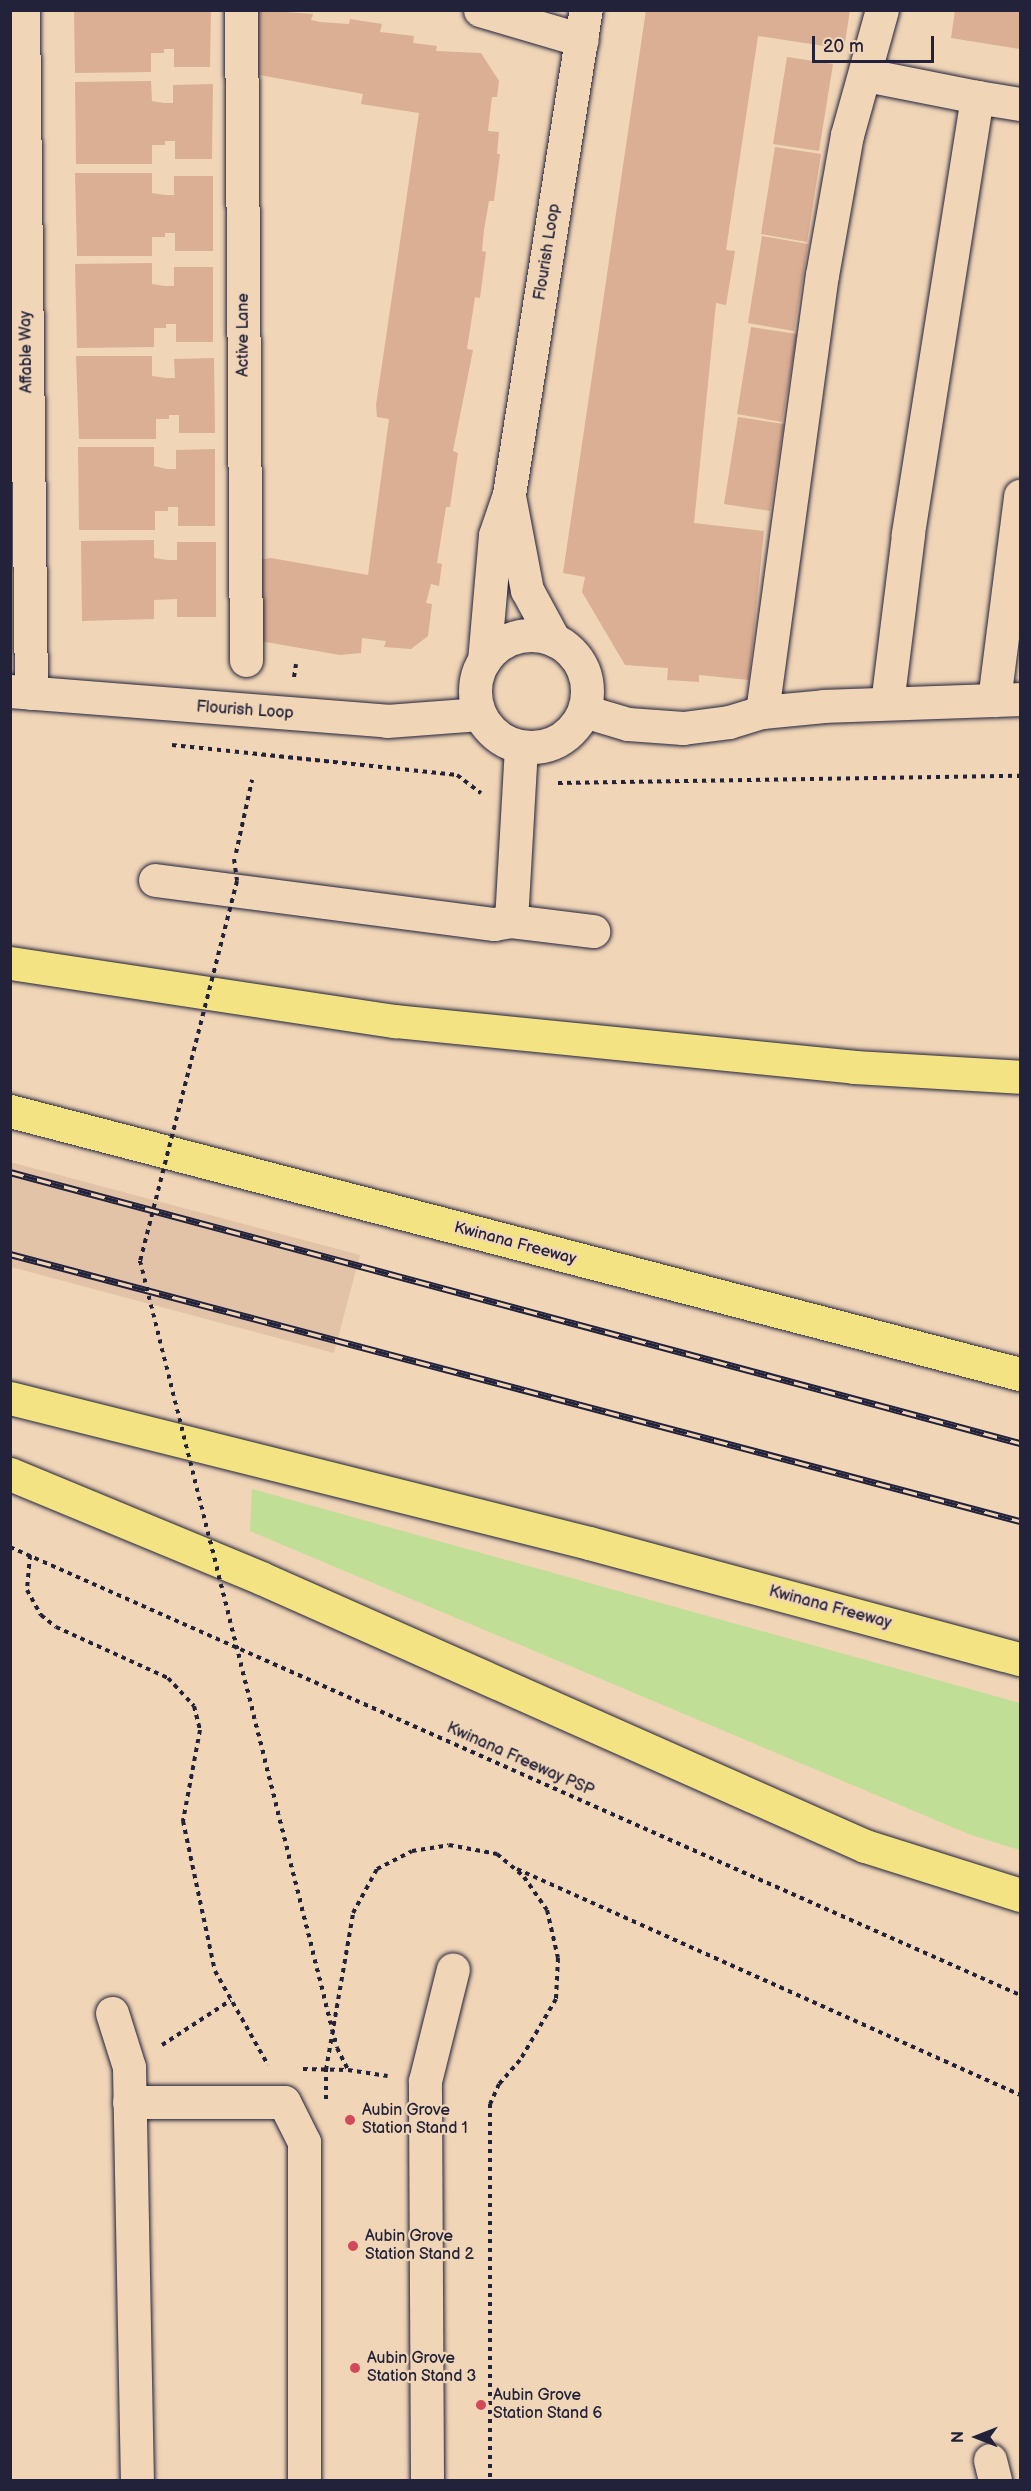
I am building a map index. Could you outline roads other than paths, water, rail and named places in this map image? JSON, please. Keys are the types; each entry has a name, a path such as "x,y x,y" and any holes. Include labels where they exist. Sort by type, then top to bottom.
{"highway":[{"path":"10,963 395,1021 854,1067 1020,1077"},
{"name":"Kwinana Freeway","path":"10,1111 1020,1374"},
{"name":"Kwinana Freeway","path":"10,1398 578,1540 1020,1659"},
{"path":"10,1474 261,1578 865,1846 1020,1895"}],"street":[{"name":"Affable Way","path":"21,692 23,10"},
{"name":"Active Lane","path":"241,10 246,660"},
{"path":"480,10 584,25"},
{"path":"762,712 822,276 847,135 866,75 882,10"},
{"name":"Flourish Loop","path":"484,662 495,535 509,494 584,25"},
{"path":"866,75 1020,104"},
{"path":"887,703 908,535 977,97"},
{"name":"Flourish Loop","path":"509,494 527,590 554,640"},
{"path":"584,711 628,724 683,728 729,722 762,712 887,703 1007,700 1020,496"},
{"path":"538,636 554,640 579,662 587,694 584,711 576,725 558,740 536,747 521,747 496,736 480,714 475,687 484,662 494,649 515,638 538,636"},
{"name":"Flourish Loop","path":"21,692 387,721 480,714"},
{"path":"511,921 521,747"},
{"path":"155,880 494,924 511,921 592,931"},
{"path":"427,2481 425,2080 453,1969"},
{"path":"112,2013 129,2067 137,2481"},
{"path":"129,2102 284,2102 304,2142 304,2481"}],"railway":[{"path":"10,1172 1020,1443"},
{"path":"10,1254 1020,1521"}],"place":[{"name":"Aubin Grove Station Stand 1","path":"350,2120"},
{"name":"Aubin Grove Station Stand 2","path":"353,2246"},
{"name":"Aubin Grove Station Stand 3","path":"355,2368"},
{"name":"Aubin Grove Station Stand 6","path":"481,2405"}]}
